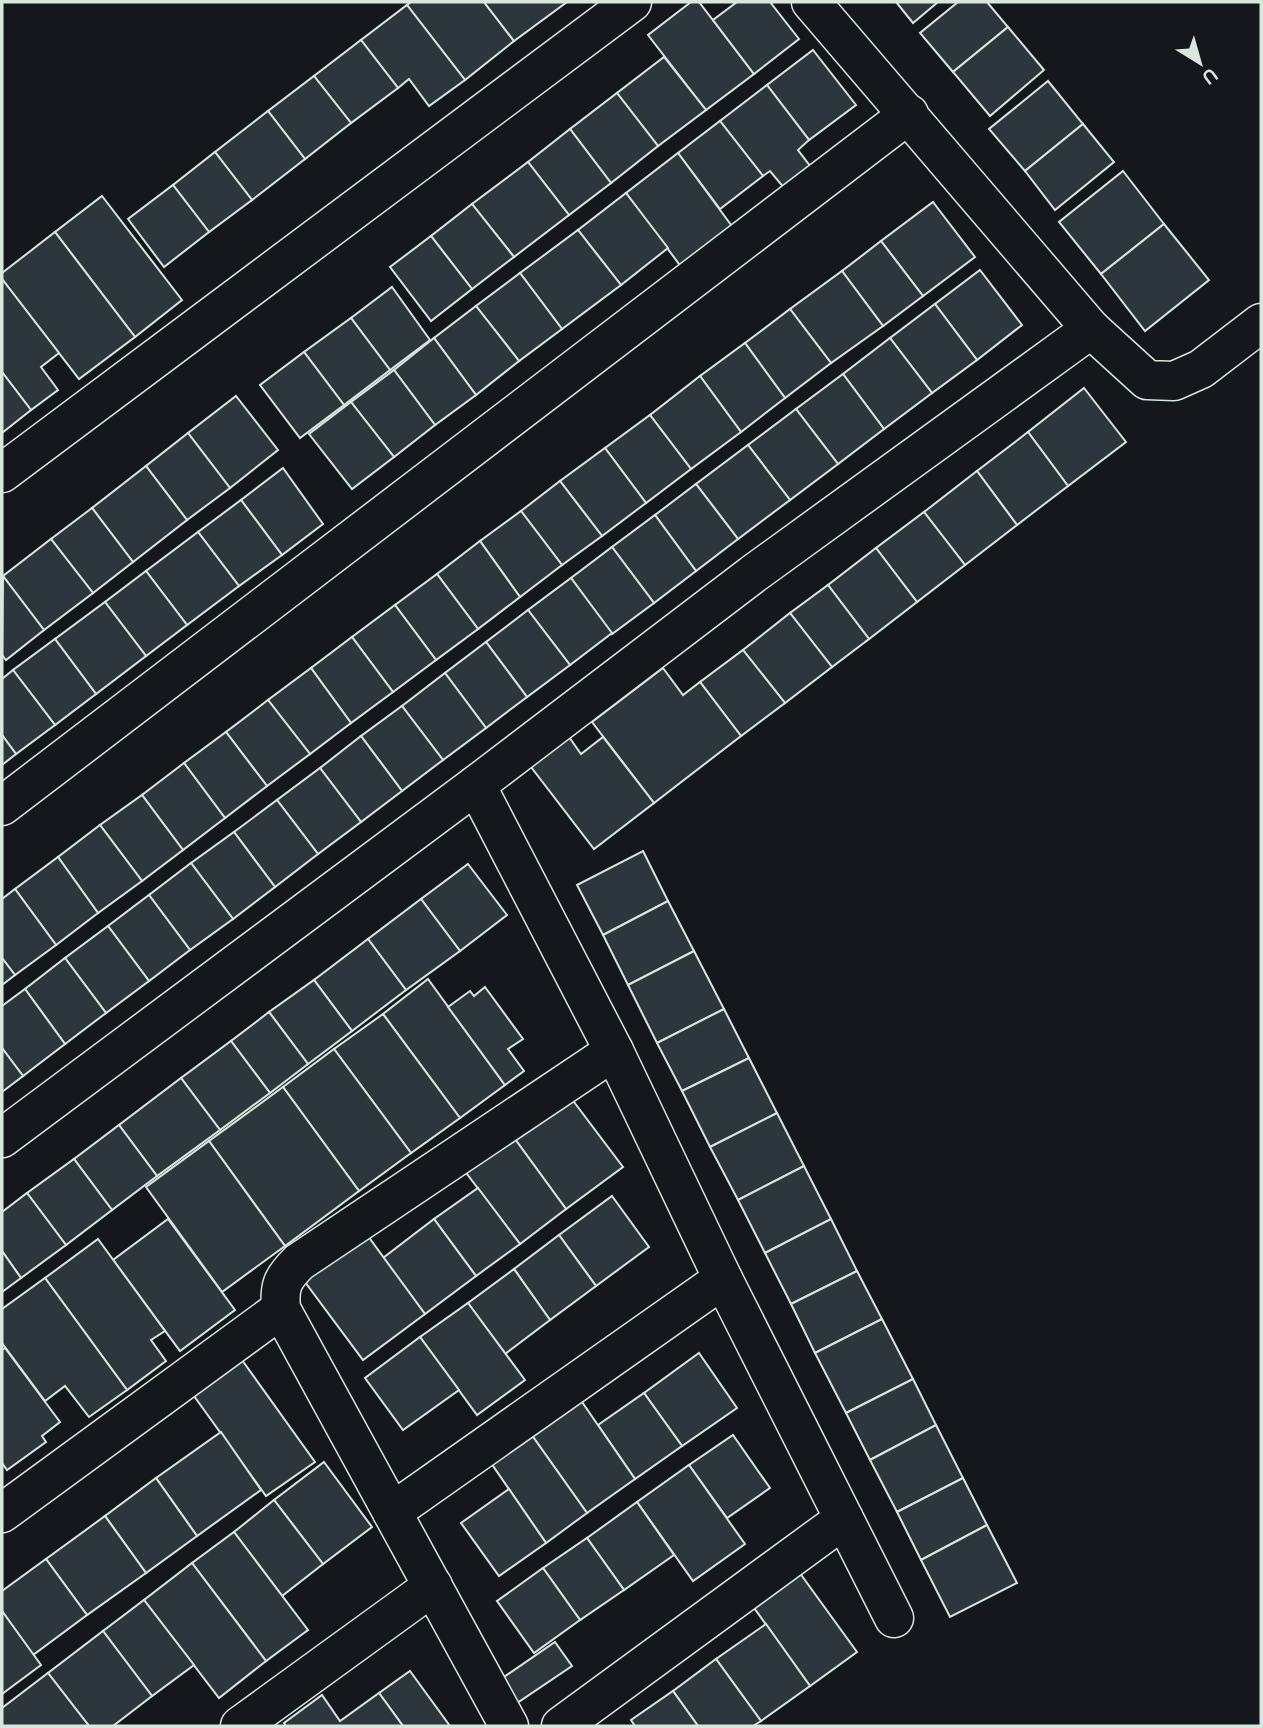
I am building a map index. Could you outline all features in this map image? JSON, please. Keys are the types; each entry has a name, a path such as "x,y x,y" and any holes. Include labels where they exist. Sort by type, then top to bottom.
{"street":[{"path":"2,473 632,2"},
{"path":"811,2 1091,329 1147,380 1174,381 1201,369 1261,323"},
{"path":"2,806 909,114"},
{"path":"2,1138 753,575 1091,329"},
{"path":"476,785 614,1051 723,1279 894,1618"},
{"path":"509,1726 281,1310 279,1289 299,1262 614,1051"},
{"path":"392,1512 723,1279"},
{"path":"2,1513 281,1310"},
{"path":"561,1726 844,1519"},
{"path":"240,1726 433,1586"}],"building":[{"path":"411,2 484,2 514,41 465,80 407,5"},
{"path":"484,2 567,2 514,41"},
{"path":"691,2 699,2 754,74 706,110 648,35"},
{"path":"737,2 770,2 799,39 754,74 713,20"},
{"path":"896,2 938,2 913,23"},
{"path":"958,2 987,2 1008,27 953,72 920,33"},
{"path":"407,5 465,80 429,106 409,79 398,88 361,40"},
{"path":"1008,27 1044,70 990,116 953,72"},
{"path":"361,40 398,88 351,123 314,76"},
{"path":"813,50 856,105 809,140 767,85"},
{"path":"664,57 706,110 658,146 617,93"},
{"path":"314,76 351,123 305,159 268,111"},
{"path":"1048,81 1083,124 1025,171 989,129"},
{"path":"767,85 809,140 798,150 817,175 790,195 770,171 763,176 720,121"},
{"path":"617,93 658,146 611,183 570,129"},
{"path":"268,111 305,159 252,200 215,152"},
{"path":"720,121 763,176 720,209 678,153"},
{"path":"1083,124 1114,162 1055,210 1025,171"},
{"path":"570,129 611,183 569,215 528,162"},
{"path":"215,152 252,200 209,232 173,185"},
{"path":"678,153 737,233 685,272 626,193"},
{"path":"528,162 569,215 514,257 472,204"},
{"path":"1123,171 1164,224 1101,274 1059,222"},
{"path":"173,185 209,232 164,267 128,219"},
{"path":"626,193 668,248 621,285 578,230"},
{"path":"102,196 182,300 135,337 55,232"},
{"path":"933,202 975,257 923,296 881,241"},
{"path":"472,204 514,257 472,289 431,236"},
{"path":"1164,224 1209,280 1145,331 1101,274"},
{"path":"578,230 621,285 562,329 520,273"},
{"path":"55,232 135,337 79,379 2,279 2,273"},
{"path":"431,236 472,289 431,321 390,267"},
{"path":"881,241 923,296 883,326 842,271"},
{"path":"980,270 1022,325 977,360 935,304"},
{"path":"842,271 883,326 831,363 790,309"},
{"path":"520,273 562,329 519,361 476,306"},
{"path":"2,279 59,353 41,367 58,390 31,410 2,372"},
{"path":"392,287 430,340 390,370 351,318"},
{"path":"935,304 977,360 932,393 890,338"},
{"path":"476,306 519,361 476,395 434,338"},
{"path":"790,309 831,363 785,398 745,343"},
{"path":"351,318 390,370 344,405 304,352"},
{"path":"434,338 476,395 435,425 394,370"},
{"path":"890,338 932,393 884,429 843,374"},
{"path":"745,343 785,398 741,432 700,376"},
{"path":"304,352 344,405 300,438 260,385"},
{"path":"394,370 435,425 394,457 351,402"},
{"path":"2,372 31,410 2,433"},
{"path":"843,374 884,429 838,464 796,409"},
{"path":"700,376 741,432 691,469 650,415"},
{"path":"1084,388 1126,442 1068,486 1028,432"},
{"path":"236,396 278,450 230,488 188,433"},
{"path":"351,402 394,457 352,489 309,434"},
{"path":"796,409 838,464 790,500 748,445"},
{"path":"650,415 691,469 646,503 605,448"},
{"path":"1028,432 1068,486 1017,525 977,471"},
{"path":"188,433 230,488 187,520 146,466"},
{"path":"748,445 790,500 738,539 696,484"},
{"path":"605,448 646,503 602,536 560,481"},
{"path":"146,466 187,520 133,562 92,508"},
{"path":"283,468 323,524 282,555 241,500"},
{"path":"977,471 1017,525 965,565 924,512"},
{"path":"560,481 602,536 562,565 521,511"},
{"path":"696,484 738,539 696,571 655,515"},
{"path":"241,500 282,555 239,586 198,532"},
{"path":"92,508 133,562 93,593 51,539"},
{"path":"521,511 562,565 520,597 480,541"},
{"path":"924,512 965,565 917,602 876,548"},
{"path":"655,515 696,571 654,603 612,547"},
{"path":"198,532 239,586 187,625 146,571"},
{"path":"51,539 93,593 44,630 3,576"},
{"path":"480,541 520,597 478,629 437,574"},
{"path":"612,547 654,603 612,634 571,578"},
{"path":"876,548 917,602 869,639 828,585"},
{"path":"146,571 187,625 146,656 105,602"},
{"path":"437,574 478,629 436,660 395,605"},
{"path":"3,576 44,630 6,660 2,655"},
{"path":"571,578 612,633 570,665 528,610"},
{"path":"828,585 869,639 832,667 790,613"},
{"path":"105,602 146,656 96,694 55,639"},
{"path":"395,605 436,660 393,692 352,637"},
{"path":"528,610 570,665 527,697 486,642"},
{"path":"790,613 832,667 785,703 743,650"},
{"path":"352,637 393,692 351,723 311,668"},
{"path":"55,639 96,694 55,725 13,670"},
{"path":"486,642 527,697 486,728 445,673"},
{"path":"743,650 785,703 741,736 700,682"},
{"path":"311,668 351,723 310,754 268,700"},
{"path":"663,668 683,695 700,682 741,736 654,803 592,722"},
{"path":"13,670 55,725 16,754 2,735 2,679"},
{"path":"445,673 486,728 443,760 402,706"},
{"path":"268,700 310,754 267,786 226,732"},
{"path":"402,706 443,760 402,791 361,736"},
{"path":"226,732 267,786 225,818 184,763"},
{"path":"2,735 16,754 2,765"},
{"path":"361,736 402,791 361,822 320,768"},
{"path":"569,737 581,754 603,737 654,803 594,849 531,767"},
{"path":"184,763 225,818 183,850 142,795"},
{"path":"320,768 361,822 318,854 277,800"},
{"path":"142,795 183,850 142,881 100,825"},
{"path":"277,800 318,854 275,887 234,832"},
{"path":"100,825 142,881 98,913 58,857"},
{"path":"234,832 275,887 233,919 191,863"},
{"path":"643,851 668,901 603,935 577,885"},
{"path":"58,857 98,913 56,945 15,889"},
{"path":"191,863 233,919 190,950 149,895"},
{"path":"468,864 507,915 460,951 421,899"},
{"path":"15,889 56,945 15,975 2,958 2,899"},
{"path":"149,895 190,950 149,981 108,926"},
{"path":"421,899 460,951 406,990 368,939"},
{"path":"668,901 694,951 628,985 603,935"},
{"path":"108,926 149,981 106,1013 65,958"},
{"path":"368,939 406,990 352,1031 314,980"},
{"path":"694,951 724,1009 657,1043 628,985"},
{"path":"2,958 15,975 2,985"},
{"path":"65,958 106,1013 65,1044 25,989"},
{"path":"428,979 505,1085 460,1118 383,1014"},
{"path":"314,980 352,1031 308,1064 269,1012"},
{"path":"485,987 523,1039 508,1049 524,1071 505,1085 448,1007 470,991 474,996"},
{"path":"25,989 65,1044 23,1076 2,1048 2,1006"},
{"path":"724,1009 749,1058 682,1091 657,1043"},
{"path":"269,1012 308,1064 270,1093 231,1041"},
{"path":"383,1014 460,1118 411,1153 334,1049"},
{"path":"231,1041 270,1093 220,1130 181,1078"},
{"path":"2,1048 23,1076 2,1092"},
{"path":"334,1049 411,1153 359,1191 283,1087"},
{"path":"749,1058 777,1113 710,1147 682,1091"},
{"path":"181,1078 220,1130 157,1176 119,1125"},
{"path":"283,1087 359,1191 285,1246 209,1141"},
{"path":"568,1094 623,1167 566,1209 512,1135"},
{"path":"777,1113 804,1166 738,1200 710,1147"},
{"path":"119,1125 157,1176 112,1210 74,1159"},
{"path":"512,1135 566,1209 520,1244 464,1170"},
{"path":"209,1141 285,1246 222,1292 146,1187"},
{"path":"74,1159 112,1210 66,1245 27,1193"},
{"path":"804,1166 831,1219 765,1253 738,1200"},
{"path":"478,1188 520,1244 476,1276 434,1219"},
{"path":"27,1193 66,1245 21,1278 2,1251 2,1212"},
{"path":"612,1196 649,1247 596,1286 559,1235"},
{"path":"168,1219 235,1310 180,1351 113,1260"},
{"path":"434,1219 476,1276 425,1314 383,1258"},
{"path":"831,1219 857,1271 791,1304 765,1253"},
{"path":"365,1232 425,1314 363,1360 302,1278"},
{"path":"559,1235 596,1286 550,1320 514,1269"},
{"path":"98,1239 165,1331 151,1340 166,1361 127,1390 45,1278"},
{"path":"2,1251 21,1278 2,1292"},
{"path":"514,1269 550,1320 505,1354 468,1303"},
{"path":"857,1271 882,1319 815,1353 791,1304"},
{"path":"45,1278 127,1390 89,1417 65,1386 45,1401 2,1343 2,1309"},
{"path":"468,1303 525,1380 477,1415 420,1337"},
{"path":"882,1319 913,1379 846,1413 815,1353"},
{"path":"420,1337 459,1390 403,1430 365,1378"},
{"path":"5,1348 60,1422 42,1436 46,1442 7,1470 2,1463 2,1350"},
{"path":"699,1353 737,1408 682,1446 644,1393"},
{"path":"242,1360 315,1462 266,1496 194,1396"},
{"path":"913,1379 936,1425 870,1460 846,1413"},
{"path":"644,1393 682,1446 635,1479 598,1425"},
{"path":"580,1399 635,1479 587,1513 531,1434"},
{"path":"936,1425 963,1478 897,1512 870,1460"},
{"path":"221,1432 261,1490 197,1536 156,1478"},
{"path":"531,1434 587,1513 546,1543 491,1463"},
{"path":"733,1435 770,1488 727,1518 689,1465"},
{"path":"324,1462 372,1527 323,1564 274,1500"},
{"path":"689,1465 745,1544 693,1581 637,1502"},
{"path":"156,1478 197,1536 146,1573 105,1516"},
{"path":"963,1478 987,1525 921,1560 897,1512"},
{"path":"509,1489 546,1543 499,1576 461,1523"},
{"path":"274,1500 323,1564 282,1596 234,1532"},
{"path":"637,1502 674,1555 624,1590 587,1538"},
{"path":"105,1516 146,1573 87,1615 46,1559"},
{"path":"987,1525 1017,1583 950,1617 921,1560"},
{"path":"234,1532 308,1630 266,1661 192,1563"},
{"path":"587,1538 624,1590 580,1620 543,1568"},
{"path":"46,1559 87,1615 33,1655 2,1611 2,1591"},
{"path":"192,1563 266,1661 219,1698 144,1600"},
{"path":"794,1565 857,1652 810,1686 747,1598"},
{"path":"543,1568 580,1620 534,1653 497,1601"},
{"path":"144,1600 194,1665 152,1696 103,1631"},
{"path":"2,1611 41,1665 2,1694"},
{"path":"766,1624 810,1686 761,1721 716,1659"},
{"path":"103,1631 152,1696 113,1726 89,1726 48,1673"},
{"path":"555,1642 572,1666 517,1703 501,1679"},
{"path":"716,1659 761,1721 753,1726 698,1726 673,1691"},
{"path":"410,1671 450,1726 403,1726 379,1693"},
{"path":"48,1673 89,1726 2,1726 2,1708"},
{"path":"673,1691 698,1726 635,1726 631,1720"},
{"path":"379,1693 403,1726 286,1726 284,1723 322,1695 340,1721"}]}
